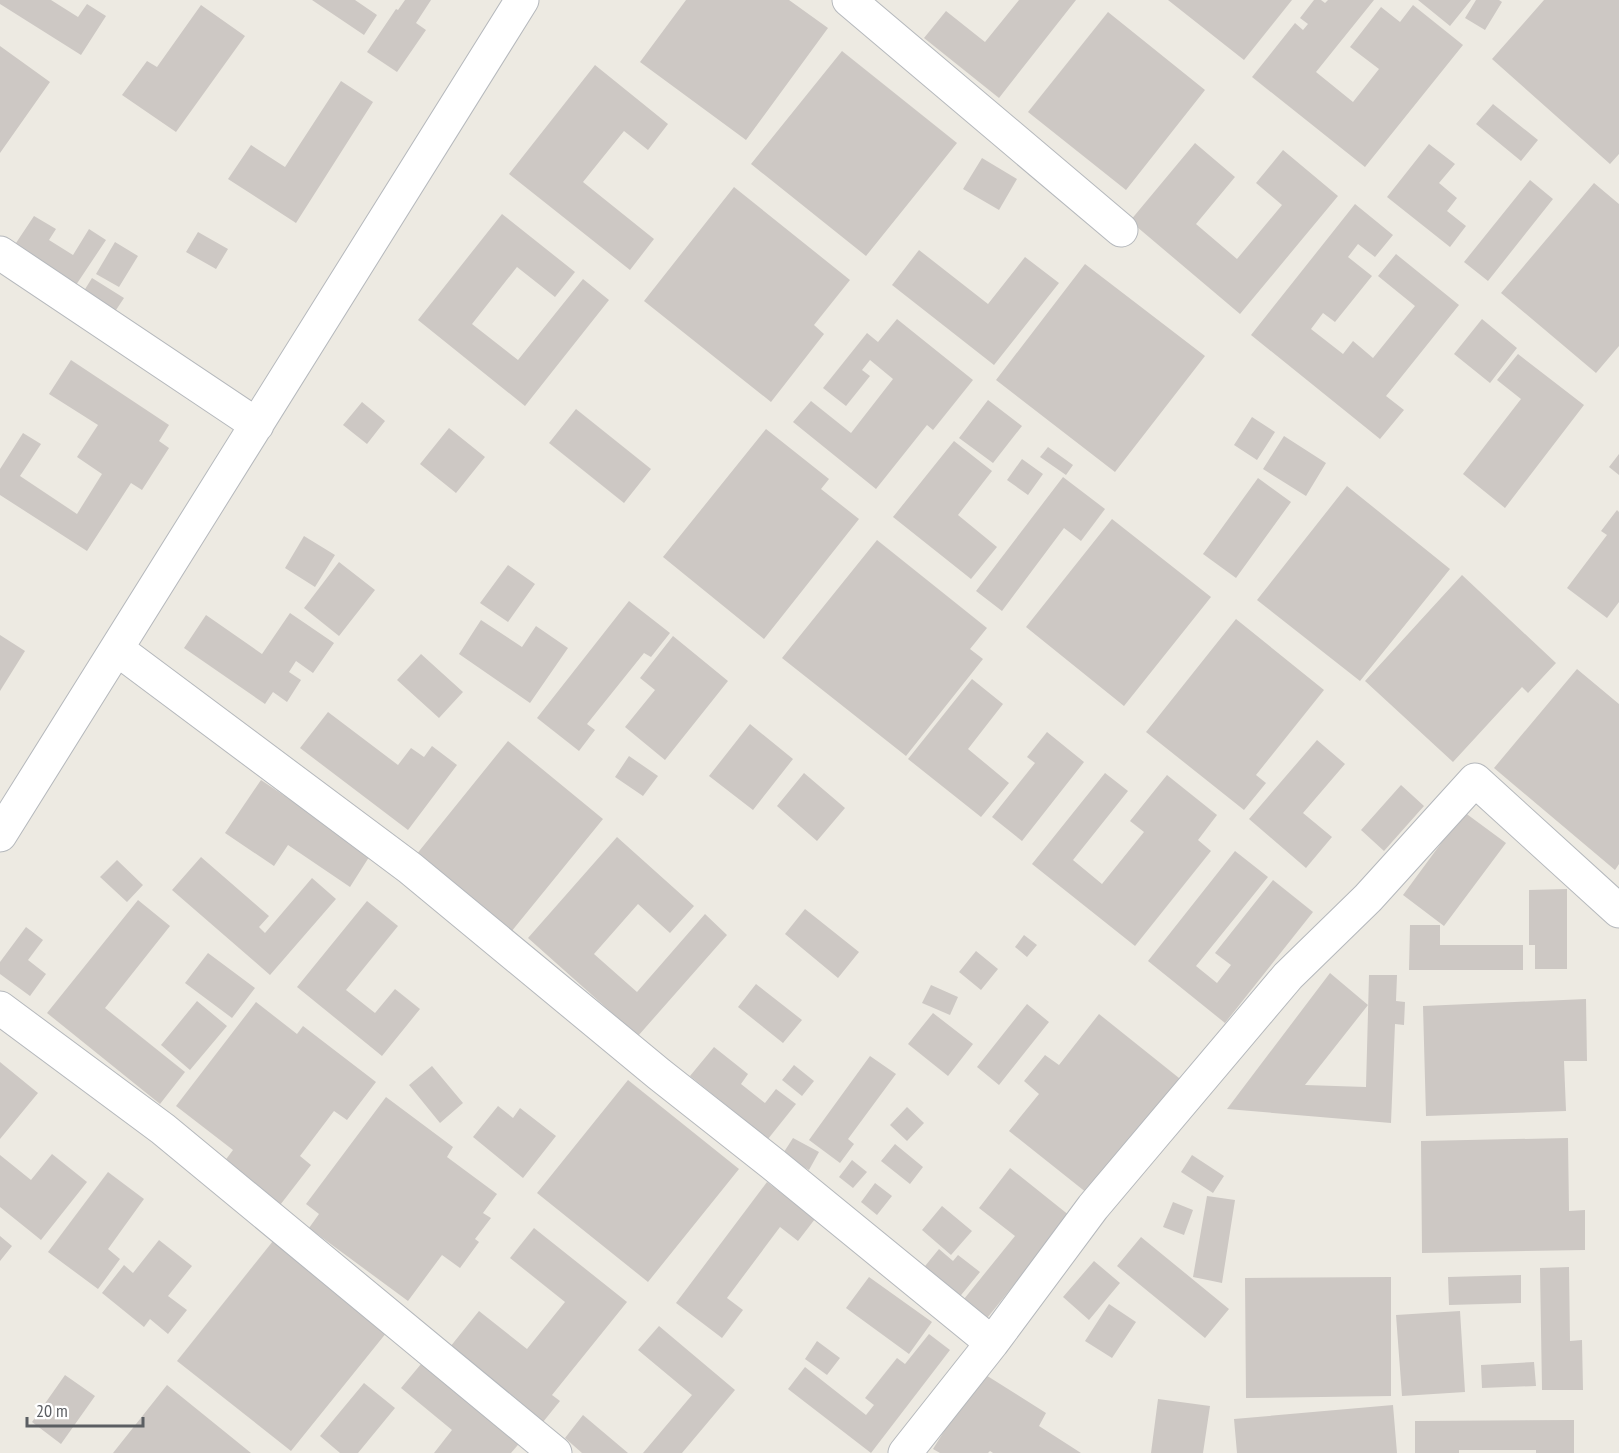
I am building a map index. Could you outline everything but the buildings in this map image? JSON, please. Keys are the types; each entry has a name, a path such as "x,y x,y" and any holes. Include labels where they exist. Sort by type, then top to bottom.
{"street":[{"path":"0,835 522,0"},
{"path":"849,0 1121,231"},
{"path":"0,253 257,425"},
{"path":"117,649 410,868 659,1074 992,1343"},
{"path":"905,1453 992,1343 1093,1207 1288,976 1368,898 1475,780 1619,911"},
{"path":"0,1008 163,1129 555,1453"}]}
